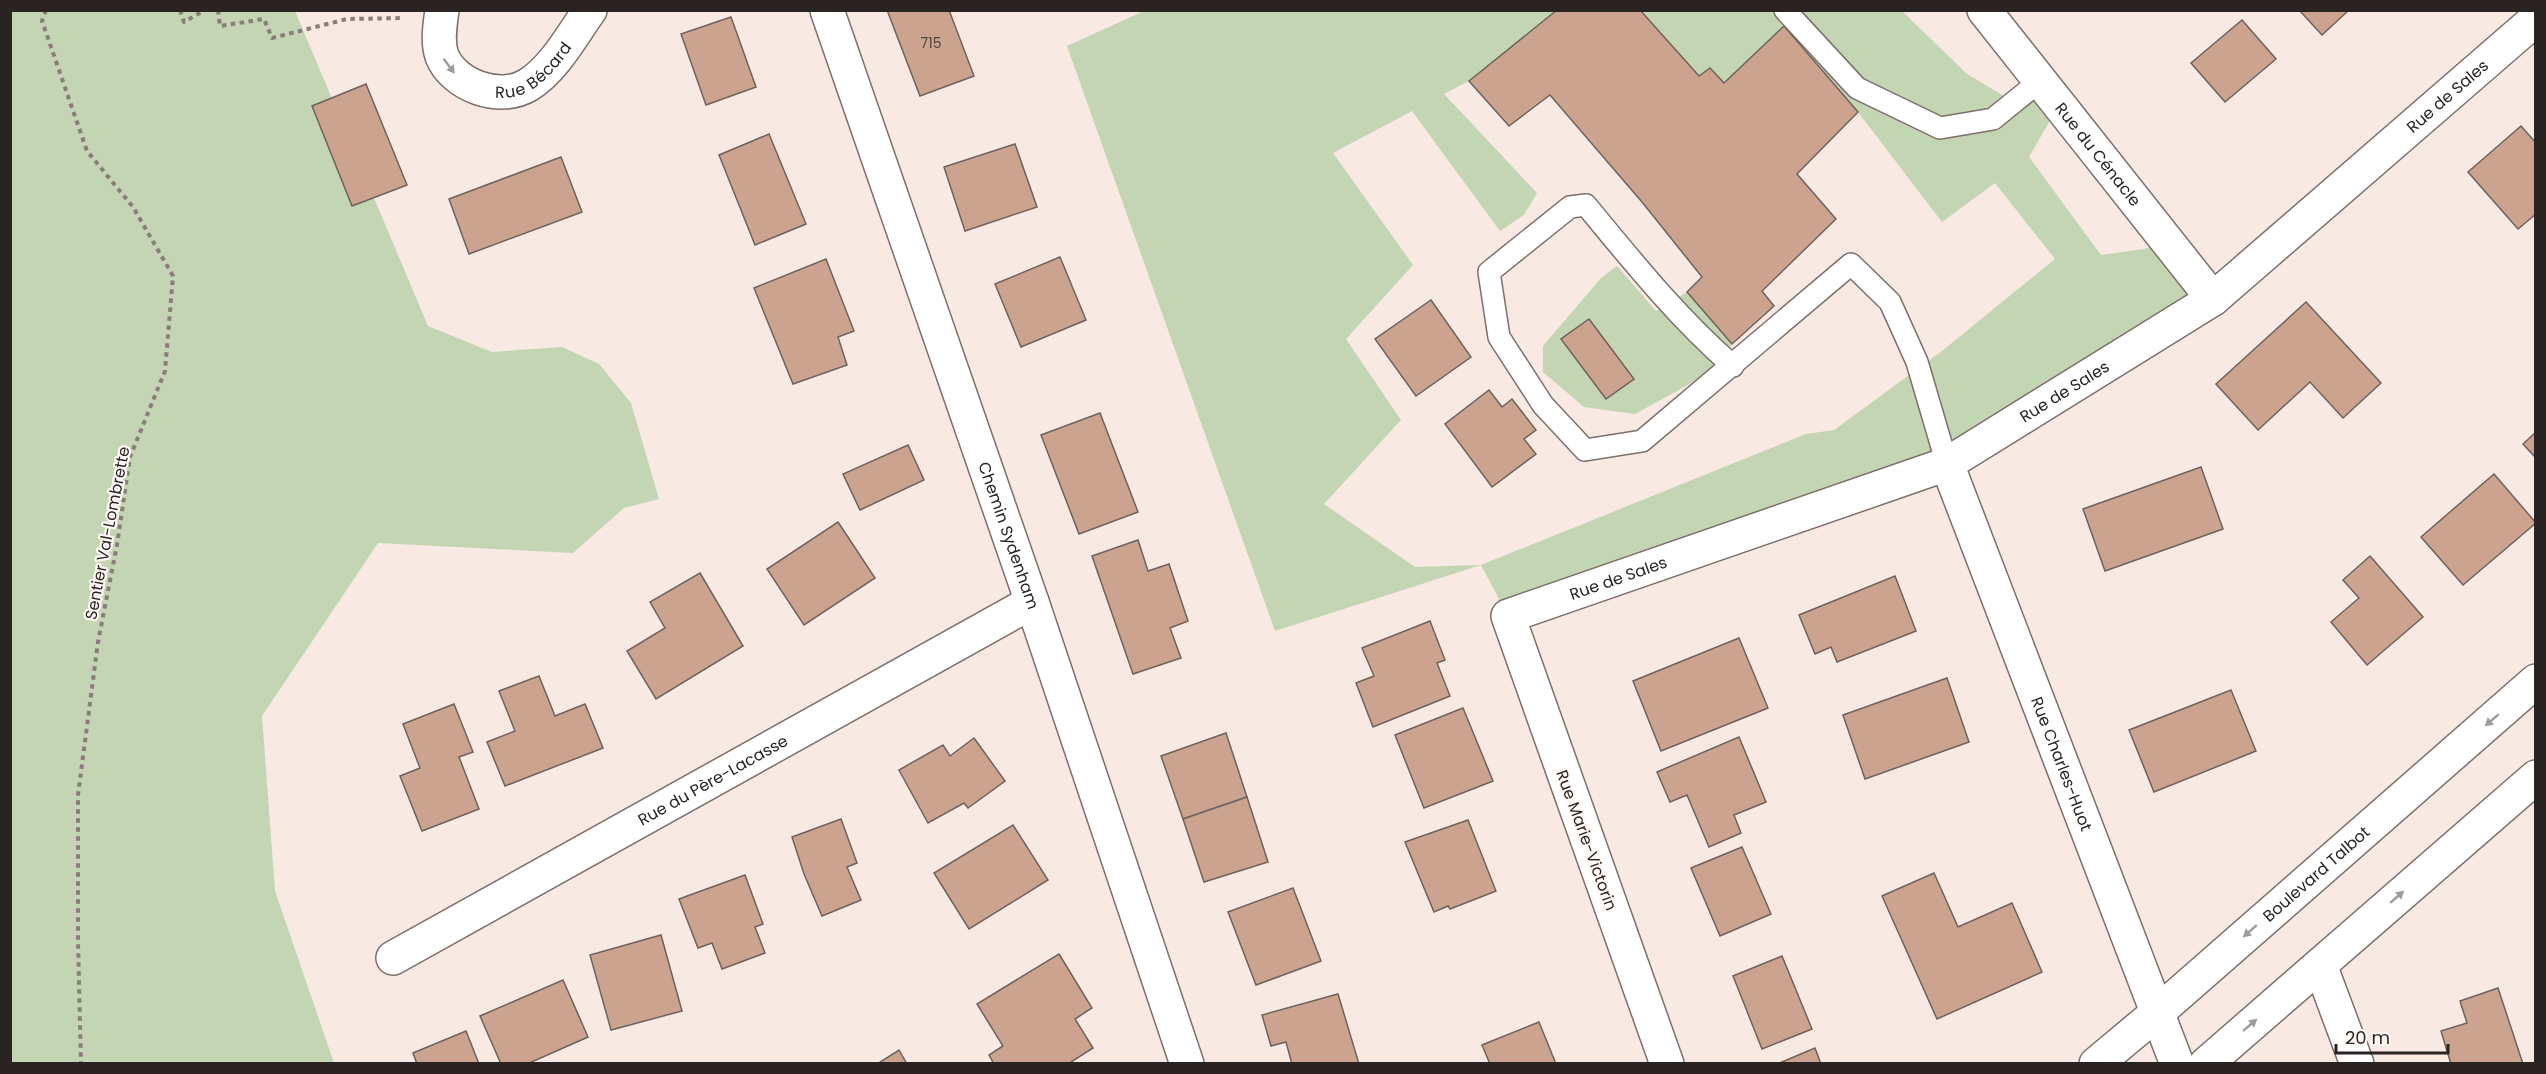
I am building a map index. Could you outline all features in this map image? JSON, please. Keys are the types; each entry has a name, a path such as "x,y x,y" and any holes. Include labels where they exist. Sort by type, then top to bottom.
{"street":[{"name":"Rue Bécard","path":"441,16 439,36 441,54 447,66 475,87 495,92 514,91 528,85 551,64 590,10"},
{"name":"Chemin Sydenham","path":"827,10 1032,602 1187,1064"},
{"name":"Rue du Cénacle","path":"1984,10 2213,299"},
{"name":"Rue de Sales","path":"1508,616 1947,464 2213,299 2535,19"},
{"name":"Rue Charles-Huot","path":"1947,464 2177,1064"},
{"name":"Rue du Père-Lacasse","path":"393,958 1032,602"},
{"name":"Rue Marie-Victorin","path":"1508,616 1667,1064"},
{"name":"Boulevard Talbot","path":"2096,1064 2535,681"},
{"path":"2206,1064 2535,777"},
{"path":"2320,965 2357,1064"}],"lane":[{"path":"1785,10 1857,88 1940,128 1993,119 2040,81"},
{"path":"1733,366 1706,342 1648,280 1586,205 1570,207 1489,272 1498,337 1543,405 1585,450 1642,441 1733,366 1851,264 1890,302 1917,362 1947,464"}],"path":[{"name":"Sentier Val-Lombrette","path":"46,10 42,21 87,151 133,207 173,276 165,371 130,457 117,545 98,642 78,795 81,1064"},
{"path":"180,10 184,22 204,10"},
{"path":"219,10 220,26 264,19 272,38 347,19 441,16"}],"green space":[{"path":"10,11 295,11 428,326 492,352 562,347 599,364 631,403 659,499 624,508 573,553 378,543 262,716 275,891 334,1063 11,1063"},
{"path":"1144,11 1557,11 1469,81 1444,94 1537,193 1524,215 1500,231 1412,111 1333,153 1413,265 1346,339 1401,420 1324,504 1415,567 1481,565 1275,631 1067,46"},
{"path":"1640,11 1902,11 1967,74 2014,102 2040,81 2059,105 2029,157 2101,255 2144,249 2168,242 2213,299 1947,464 1508,616 1481,565 1806,434 1834,430 1942,351 2055,259 1995,183 1942,222 1858,112 1784,27 1724,83 1710,68 1699,76"},
{"path":"1617,266 1656,311 1687,292 1732,344 1704,376 1635,414 1584,407 1543,372 1543,346 1601,278"}],"building":[{"path":"887,10 949,10 974,76 920,96"},
{"path":"1557,10 1640,10 1699,76 1710,68 1724,83 1784,26 1858,112 1797,174 1836,219 1762,291 1774,306 1732,344 1687,292 1702,277 1642,202 1550,95 1509,126 1469,81"},
{"path":"2299,10 2349,10 2322,35"},
{"path":"731,17 756,87 706,105 681,34"},
{"path":"2242,20 2276,59 2225,102 2191,63"},
{"path":"366,84 407,185 352,206 312,106"},
{"path":"2521,126 2536,143 2536,214 2518,229 2468,172"},
{"path":"769,134 806,224 755,245 719,155"},
{"path":"1015,144 1037,207 965,231 944,167"},
{"path":"561,157 582,212 469,254 449,199"},
{"path":"1060,257 1086,320 1021,347 995,284"},
{"path":"826,259 854,331 838,337 847,365 793,384 754,288"},
{"path":"1431,300 1471,357 1416,396 1375,339"},
{"path":"2306,302 2381,383 2343,418 2310,382 2258,430 2216,384"},
{"path":"1589,319 1634,379 1606,399 1561,339"},
{"path":"1489,390 1502,407 1512,399 1536,430 1524,439 1536,454 1492,487 1445,424"},
{"path":"1100,413 1138,512 1079,534 1041,435"},
{"path":"2536,432 2536,458 2523,444"},
{"path":"908,445 924,480 860,510 843,474"},
{"path":"2201,467 2223,529 2105,571 2083,509"},
{"path":"2494,474 2536,523 2463,585 2421,537"},
{"path":"838,522 875,578 804,625 767,569"},
{"path":"1138,540 1148,571 1169,564 1188,621 1170,628 1181,658 1133,674 1092,556"},
{"path":"2370,556 2423,617 2367,665 2331,622 2359,598 2343,580"},
{"path":"700,573 743,646 656,699 627,651 665,628 650,602"},
{"path":"1895,576 1916,631 1837,662 1831,647 1815,654 1799,615"},
{"path":"1430,621 1445,660 1437,663 1450,696 1373,727 1356,683 1374,676 1362,648"},
{"path":"1739,638 1768,708 1661,751 1633,681"},
{"path":"539,676 555,716 585,704 603,748 505,786 487,742 515,731 499,691"},
{"path":"1947,678 1969,742 1865,779 1843,715"},
{"path":"2231,690 2256,751 2154,792 2129,730"},
{"path":"454,704 473,752 459,757 479,809 422,831 400,776 420,768 403,724"},
{"path":"1463,708 1493,781 1424,808 1395,735"},
{"path":"1226,733 1247,797 1183,819 1161,756"},
{"path":"1739,737 1766,802 1734,815 1741,833 1709,847 1687,795 1670,802 1657,772"},
{"path":"974,738 1005,781 968,808 964,803 928,823 899,770 943,745 950,756"},
{"path":"1247,797 1268,862 1204,882 1183,819"},
{"path":"841,819 857,863 847,867 861,900 822,916 804,874 792,837"},
{"path":"1468,820 1496,891 1450,909 1448,906 1434,912 1405,842"},
{"path":"1013,825 1048,880 969,929 934,873"},
{"path":"1742,847 1771,914 1720,936 1691,868"},
{"path":"1934,873 1958,927 2012,903 2042,972 1937,1019 1882,896"},
{"path":"745,875 763,924 755,927 765,953 722,969 712,943 698,948 679,899"},
{"path":"1293,888 1321,961 1256,985 1228,912"},
{"path":"661,935 682,1011 611,1030 590,955"},
{"path":"1059,954 1092,1008 1075,1019 1093,1048 1068,1064 994,1064 989,1055 1003,1046 977,1004"},
{"path":"1782,956 1812,1029 1762,1049 1733,976"},
{"path":"563,980 588,1037 527,1064 501,1064 480,1016"},
{"path":"2498,988 2523,1064 2451,1064 2441,1031 2467,1023 2460,1001"},
{"path":"1338,994 1359,1064 1292,1064 1286,1042 1271,1046 1262,1015"},
{"path":"1539,1022 1556,1064 1490,1064 1482,1045"},
{"path":"466,1031 479,1064 417,1064 413,1053"},
{"path":"1815,1048 1821,1064 1777,1064"},
{"path":"899,1050 907,1064 877,1064"}]}
